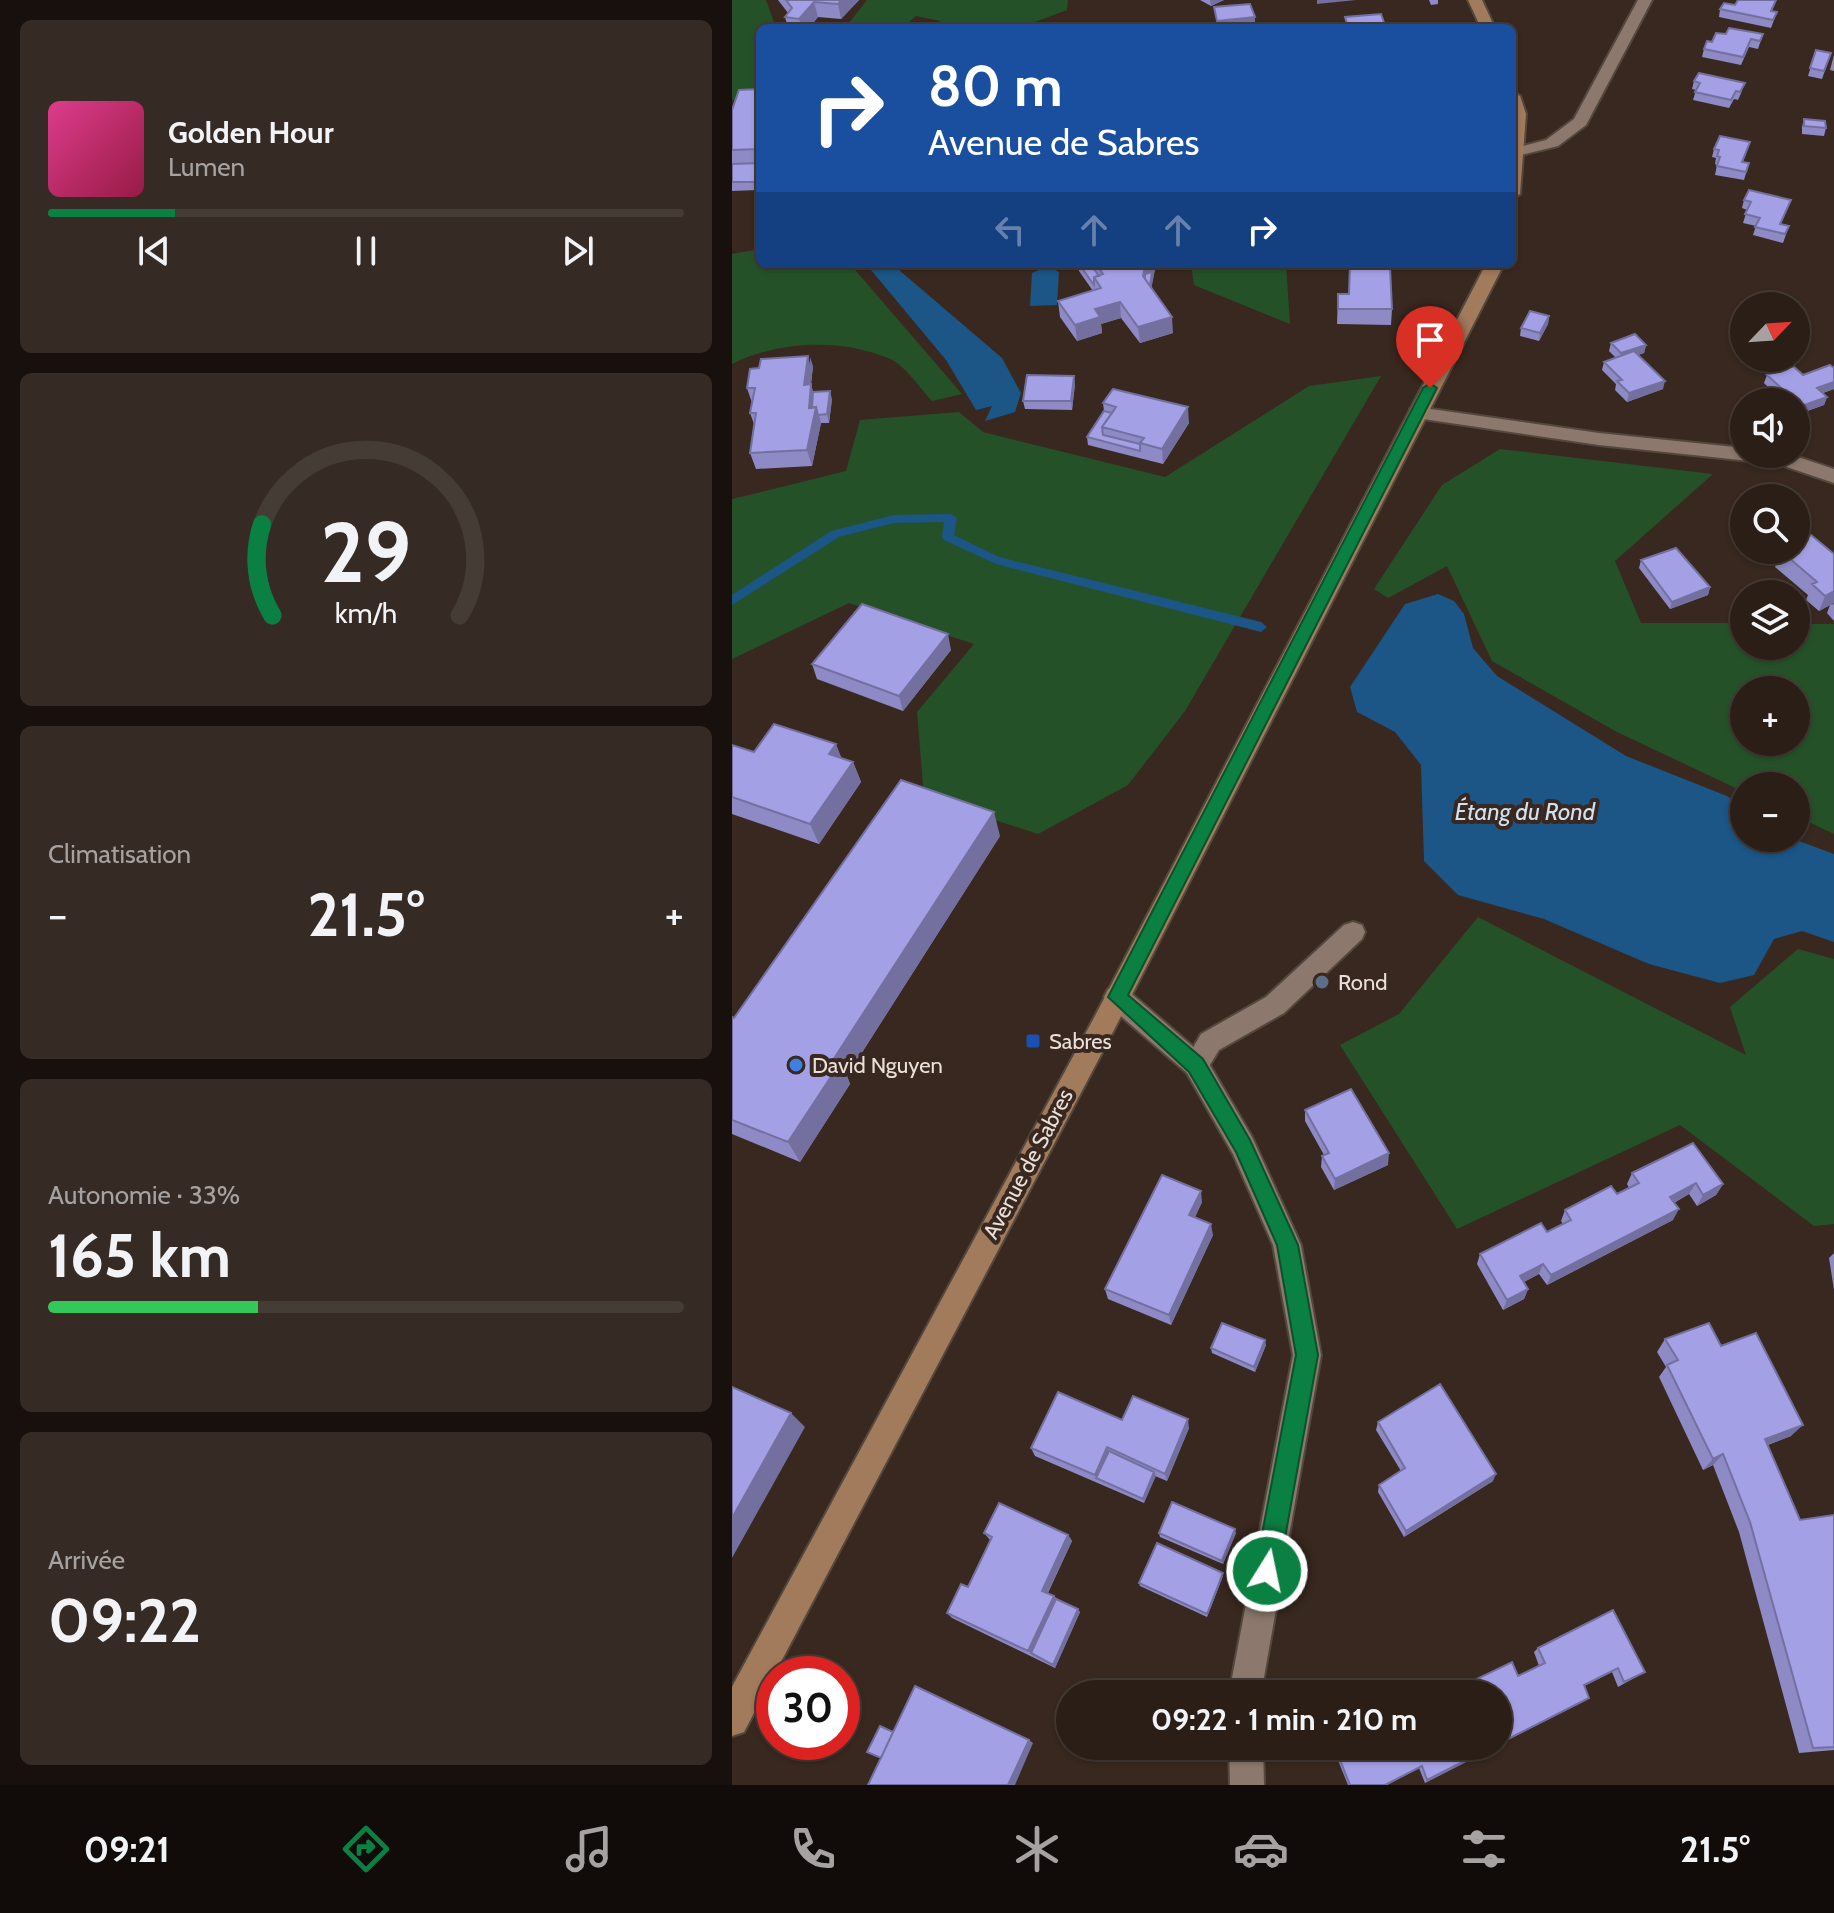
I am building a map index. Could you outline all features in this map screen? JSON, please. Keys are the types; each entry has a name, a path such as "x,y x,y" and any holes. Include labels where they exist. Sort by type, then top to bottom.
{"main road":[{"path":"1475,0 1486,24"},
{"path":"1516,108 1516,161"},
{"name":"Avenue de Sabres","path":"732,1720 1117,997 1493,268"}],"street":[{"path":"1517,153 1552,143 1580,122 1645,0"},
{"path":"1417,413 1599,439 1780,458 1834,476"},
{"path":"1196,1065 1210,1042 1275,1005 1353,932"},
{"path":"1117,997 1196,1065 1243,1146 1287,1245 1307,1355 1248,1680"},
{"path":"1246,1760 1247,1785"}],"green space":[{"path":"732,0 766,0 775,24 756,24 756,101 732,100"},
{"path":"867,0 1068,0 1067,10 1030,24 937,24 940,21 916,16 907,24 848,24"},
{"path":"756,250 756,268 853,268 962,394 932,401 894,361 850,347 789,347 750,356 732,364 732,254"},
{"path":"1192,268 1286,268 1290,324 1194,285"},
{"path":"1381,376 1185,711 1128,785 1038,834 924,797 917,712 974,644 849,603 732,659 732,499 846,471 860,420 959,412 983,432 1165,477 1309,386"},
{"path":"1500,449 1713,474 1615,561 1641,623 1730,623 1730,660 1810,660 1810,624 1834,624 1834,834 1810,823 1810,772 1730,772 1730,785 1617,732 1492,661 1447,566 1388,598 1374,589 1442,485"},
{"path":"1478,917 1746,1055 1730,1007 1798,949 1834,959 1834,1224 1814,1226 1680,1125 1457,1229 1340,1045 1399,1014"}],"water":[{"path":"869,268 897,268 1002,358 1021,393 1015,412 985,421 992,406 976,410 946,360"},
{"path":"1043,268 1059,272 1057,305 1030,306 1032,273"},
{"name":"Étang du Rond","path":"1438,594 1454,601 1464,614 1473,648 1497,676 1626,756 1730,798 1730,852 1810,852 1810,845 1834,854 1834,942 1802,931 1774,939 1754,975 1720,983 1649,964 1544,919 1458,895 1424,861 1421,765 1395,732 1357,712 1350,687 1405,604"}],"building":[{"path":"786,0 841,0 838,4 814,2 799,19 785,17 792,8"},
{"path":"1738,0 1776,0 1771,11 1777,12 1773,20 1720,9 1724,3 1735,5"},
{"path":"1250,4 1255,17 1217,21 1214,7"},
{"path":"1381,14 1385,24 1347,24 1345,17"},
{"path":"1729,28 1763,34 1760,41 1751,39 1743,57 1704,49 1716,33 1726,34"},
{"path":"1816,50 1831,53 1824,71 1810,68"},
{"path":"1699,73 1745,83 1731,100 1695,92 1700,83 1694,81"},
{"path":"756,89 756,149 732,150 732,110 739,90"},
{"path":"1804,119 1825,121 1826,128 1804,126"},
{"path":"1720,136 1750,142 1742,162 1749,163 1746,172 1717,166 1719,150 1714,149"},
{"path":"756,163 755,182 732,182 732,164"},
{"path":"1749,190 1791,200 1780,224 1789,226 1785,234 1755,227 1760,218 1745,214 1751,202 1744,200"},
{"path":"1082,268 1094,268 1099,276 1094,277 1094,285"},
{"path":"1099,268 1145,268 1143,276 1172,317 1138,327 1120,302 1095,309 1100,317 1075,325 1058,301 1101,288 1094,277 1103,274"},
{"path":"1350,268 1390,268 1392,309 1338,309 1338,294 1349,294"},
{"path":"1152,272 1150,286 1145,274"},
{"path":"1530,311 1549,316 1540,333 1521,328"},
{"path":"1635,334 1646,345 1621,353 1611,343"},
{"path":"1634,351 1665,381 1629,393 1617,381 1622,380 1604,362"},
{"path":"808,356 804,385 811,384 809,408 816,407 807,450 750,453 756,413 750,413 755,388 747,388 750,369 759,368 761,359"},
{"path":"1830,365 1834,368 1834,382 1817,388 1827,397 1810,403 1810,388 1781,388 1767,375 1800,372 1803,375"},
{"path":"1027,375 1074,376 1071,401 1023,401"},
{"path":"1113,389 1188,407 1162,449 1140,443 1144,438 1102,427 1116,407 1103,403"},
{"path":"830,391 827,414 818,415 816,407 812,408 813,392"},
{"path":"1104,411 1112,413 1102,427 1103,435 1140,444 1140,451 1087,437"},
{"path":"1810,536 1834,554 1834,591 1825,596 1812,584 1817,582 1796,564 1810,564"},
{"path":"1676,548 1710,587 1672,602 1641,560"},
{"path":"862,604 948,634 899,696 812,664"},
{"path":"774,724 836,744 829,754 853,762 810,824 732,797 732,745 754,752"},
{"path":"901,780 994,812 833,1060 840,1063 788,1142 732,1120 732,1017"},
{"path":"1351,1089 1389,1153 1335,1179 1322,1156 1329,1153 1305,1110"},
{"path":"1693,1143 1723,1184 1703,1195 1696,1183 1670,1197 1679,1209 1551,1275 1543,1264 1520,1276 1528,1289 1507,1300 1480,1254 1541,1223 1547,1232 1571,1220 1565,1210 1611,1186 1617,1194 1639,1183 1632,1173"},
{"path":"1162,1175 1201,1191 1189,1215 1211,1224 1169,1315 1105,1289"},
{"path":"1222,1323 1265,1340 1254,1367 1211,1348"},
{"path":"1709,1323 1721,1346 1756,1333 1803,1425 1765,1439 1800,1520 1834,1515 1834,1747 1813,1748 1750,1522 1723,1454 1713,1459 1667,1365 1678,1360 1665,1339"},
{"path":"1440,1384 1496,1474 1406,1531 1379,1485 1405,1468 1378,1422"},
{"path":"732,1387 791,1413 732,1518"},
{"path":"1058,1392 1122,1420 1133,1396 1188,1419 1165,1474 1107,1447 1095,1475 1031,1448"},
{"path":"1109,1451 1154,1472 1143,1499 1096,1478"},
{"path":"1172,1502 1235,1529 1222,1561 1159,1533"},
{"path":"999,1503 1068,1535 1042,1591 1054,1596 1028,1651 947,1613 961,1584 968,1587 992,1537 984,1533"},
{"path":"1157,1543 1223,1573 1207,1614 1139,1583"},
{"path":"1056,1599 1078,1609 1053,1665 1031,1653"},
{"path":"1613,1610 1645,1672 1624,1682 1618,1668 1584,1685 1589,1698 1512,1737 1512,1680 1475,1680 1512,1662 1518,1676 1545,1663 1538,1648"},
{"path":"915,1686 1029,1740 1008,1785 868,1785"},
{"path":"880,1726 893,1732 881,1758 867,1752"},
{"path":"1340,1760 1466,1760 1427,1780 1422,1766 1385,1785 1350,1785"}],"waterway":[{"path":"732,601 835,534 894,519 951,518 948,537 996,560 1261,627"}],"place":[{"name":"Rond","path":"1322,982"},
{"name":"Sabres","path":"1033,1041"},
{"name":"David Nguyen","path":"796,1065"}],"route":[{"path":"1267,1571 1307,1355 1287,1245 1243,1146 1196,1065 1117,997 1430,388"}]}
